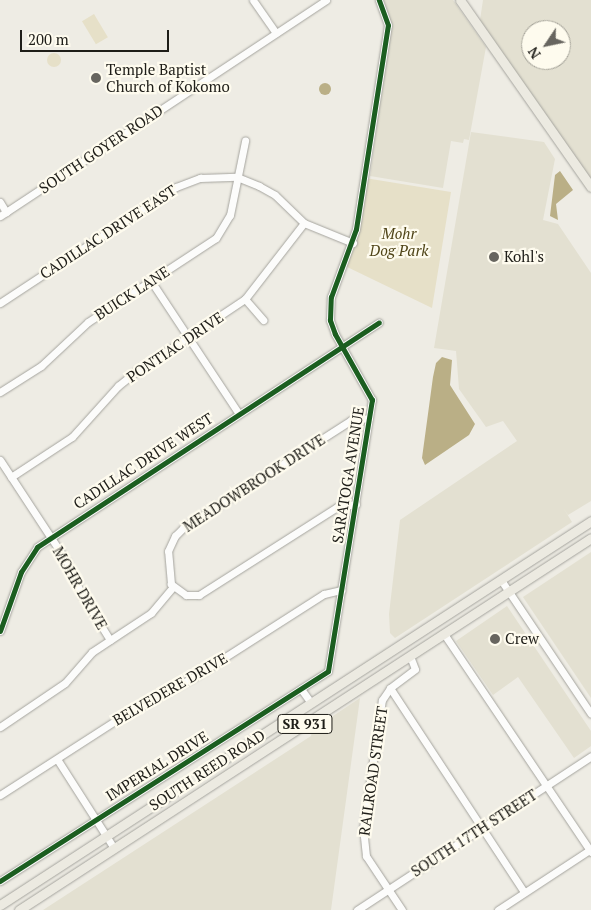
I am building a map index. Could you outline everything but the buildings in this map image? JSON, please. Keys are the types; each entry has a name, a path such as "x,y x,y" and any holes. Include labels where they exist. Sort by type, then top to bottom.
{"main road":[{"path":"460,0 591,187"},
{"name":"SOUTH REED ROAD","path":"0,905 591,521"},
{"name":"SOUTH REED ROAD","path":"19,910 591,538"}],"street":[{"path":"252,0 276,33"},
{"name":"SOUTH GOYER ROAD","path":"3,214 326,0"},
{"name":"SARATOGA AVENUE","path":"326,672 356,504 371,395 341,347 330,320 331,296 353,243 387,33 386,14 379,0"},
{"name":"BUICK LANE","path":"0,392 41,366 88,322 221,232 230,215 245,141"},
{"name":"CADILLAC DRIVE EAST","path":"0,302 176,187 200,178 237,177 275,195 304,223 353,243"},
{"path":"0,202 3,214"},
{"name":"PONTIAC DRIVE","path":"11,477 72,437 118,386 245,300 304,223"},
{"path":"151,281 239,414"},
{"path":"245,300 263,320"},
{"name":"CADILLAC DRIVE WEST","path":"0,631 26,561 50,537 379,322"},
{"name":"MEADOWBROOK DRIVE","path":"173,587 168,578 168,551 175,536 183,528 351,420 369,418"},
{"name":"MOHR DRIVE","path":"0,460 50,537 110,640"},
{"path":"0,727 65,683 82,660 151,613 173,587 186,595 199,595 337,507 356,504"},
{"path":"501,580 591,714"},
{"name":"BELVEDERE DRIVE","path":"0,795 324,594 342,590"},
{"path":"444,634 591,850 498,910"},
{"path":"410,656 415,669 390,688 524,892"},
{"name":"IMPERIAL DRIVE","path":"0,882 326,672"},
{"path":"302,688 311,703"},
{"name":"RAILROAD STREET","path":"388,890 366,856 362,840 366,800 382,700 390,688"},
{"name":"SOUTH 17TH STREET","path":"358,910 591,756"},
{"path":"56,759 114,848"},
{"path":"388,890 402,910"}],"shaded area":[{"path":"381,0 453,0 486,47 469,140 464,139 463,143 451,141 443,188 370,176 391,26"},
{"path":"483,0 591,0 591,188 479,27"},
{"path":"323,83 327,83 331,89 327,95 323,95 319,91 319,87"},
{"path":"471,132 544,142 555,159 543,220 558,224 591,273 591,501 568,515 564,509 572,522 395,638 390,633 389,614 400,520 517,441 503,421 486,427 459,389 456,351 434,348"},
{"path":"560,171 573,190 556,204 558,220 550,216 555,175"},
{"path":"442,357 452,360 450,385 475,424 469,435 425,465 422,458 433,377 436,363"},
{"path":"591,552 591,698 523,597"},
{"path":"507,606 591,731 591,746 574,758 518,677 493,695 456,641"},
{"path":"360,698 331,910 43,910 311,736 312,730"}],"green space":[{"path":"94,14 108,37 96,44 82,21"},
{"path":"51,53 57,53 61,60 57,67 51,67 47,63 47,57"},
{"name":"Mohr Dog Park","path":"365,178 451,192 432,308 343,265 353,243"}],"cycle path":[{"path":"0,881 328,671 372,400 335,334 330,320 331,297 356,229 388,25 379,0"},
{"path":"0,631 21,572 37,547 379,322"}],"place":[{"name":"Temple Baptist Church of Kokomo","path":"96,78"},
{"name":"Kohl's","path":"494,257"},
{"name":"Crew","path":"495,639"}]}
